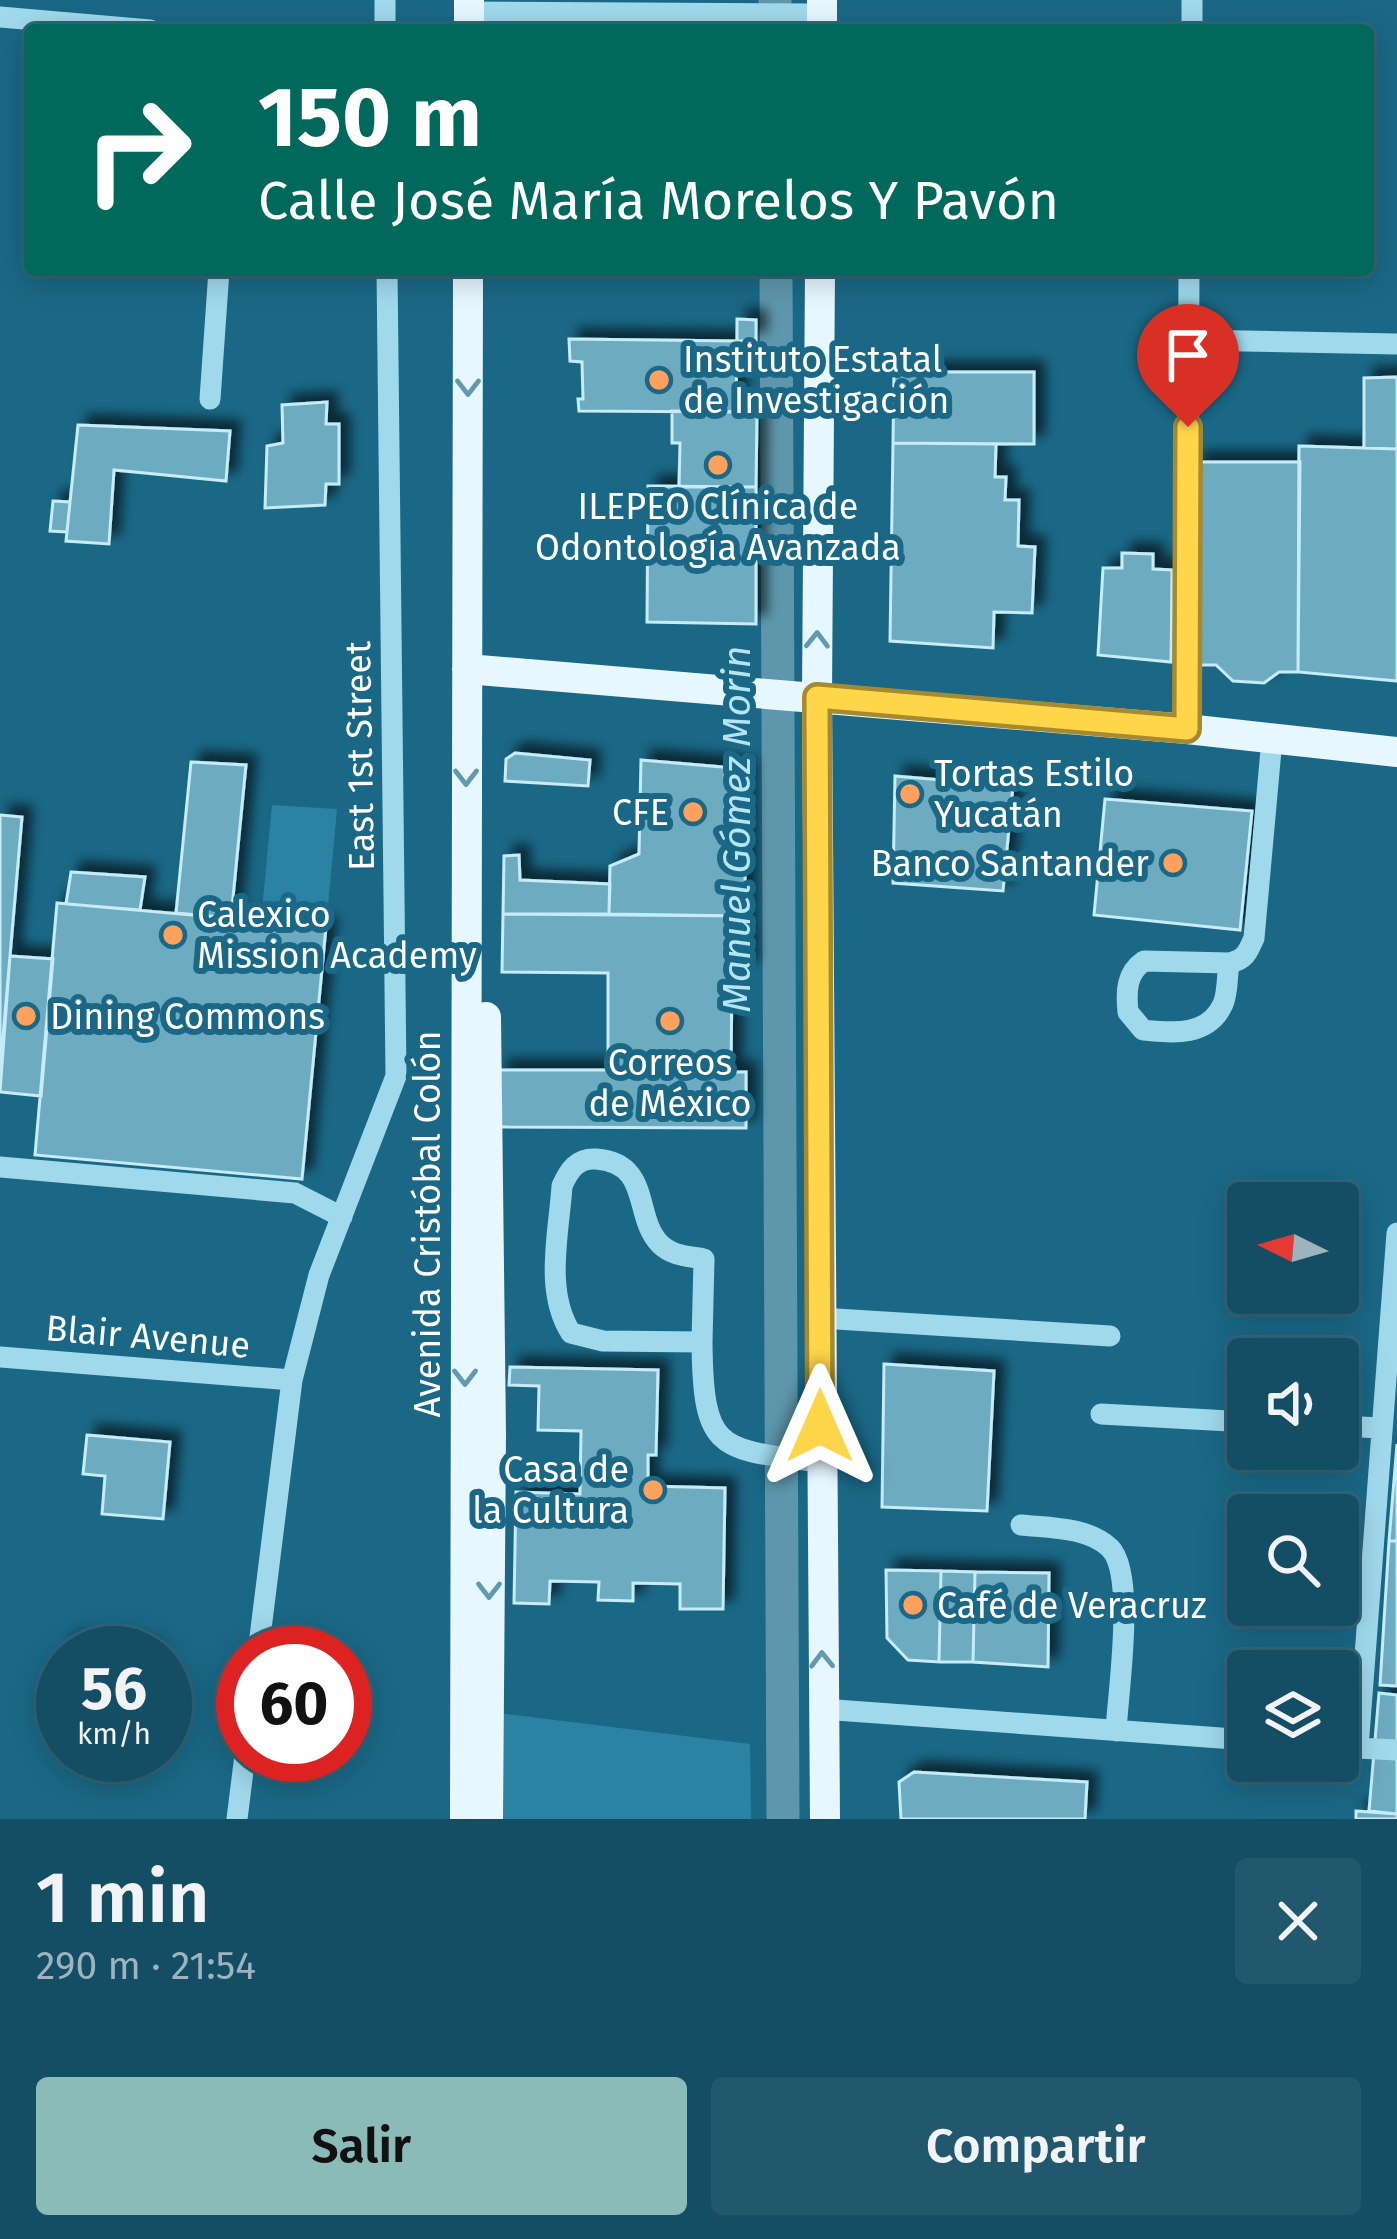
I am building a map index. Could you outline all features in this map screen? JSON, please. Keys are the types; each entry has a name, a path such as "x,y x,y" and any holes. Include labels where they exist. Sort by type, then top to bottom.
{"main road":[{"name":"Avenida Cristóbal Colón","path":"465,1819 468,276"},
{"path":"820,276 817,697 825,1819"},
{"path":"467,669 1187,729 1397,752"},
{"path":"466,887 485,958 488,1819"}],"street":[{"path":"469,14 695,7 822,15"},
{"path":"0,17 78,24"},
{"path":"210,399 219,276"},
{"name":"East 1st Street","path":"260,1626 292,1380 320,1276 395,1076 387,276"},
{"path":"1187,729 1189,276"},
{"path":"1188,340 1397,344"},
{"path":"1228,963 1223,1004 1201,1028 1187,1033 1143,1030 1128,1012 1128,983 1135,967 1144,961 1228,963 1248,953 1254,938 1272,739"},
{"path":"702,1342 603,1341 571,1333 562,1319 556,1285 562,1186 580,1162 602,1160 625,1170 639,1186 650,1229 659,1243 673,1254 704,1259 702,1342 707,1408 716,1432 730,1447 820,1462"},
{"path":"0,1167 295,1192 342,1217"},
{"path":"1358,1650 1397,1233"},
{"path":"820,1318 1110,1336"},
{"name":"Blair Avenue","path":"0,1357 292,1380"},
{"path":"1101,1414 1227,1421"},
{"path":"1359,1427 1382,1429"},
{"path":"1022,1525 1094,1537 1114,1551 1124,1587 1116,1730"},
{"path":"822,1709 1227,1738"},
{"path":"1359,1748 1397,1750"},
{"path":"237,1819 242,1782"}],"shaded area":[{"path":"272,805 337,809 326,927 261,921"},
{"path":"498,1713 750,1744 751,1819 499,1819"}],"building":[{"path":"737,319 756,320 756,341 737,341"},
{"name":"Instituto Estatal de Investigación","path":"569,339 737,341 736,412 579,411 582,362 570,361"},
{"path":"894,372 1034,372 1034,444 893,443"},
{"path":"1397,377 1397,449 1364,448 1364,378"},
{"path":"327,402 326,424 339,424 339,484 326,484 325,505 265,508 267,446 283,443 282,405"},
{"name":"ILEPEO Clínica de Odontología Avanzada","path":"672,411 757,412 756,487 679,487 680,443 672,443"},
{"path":"78,425 230,431 226,481 114,470 109,544 66,541"},
{"path":"893,443 996,444 995,477 1006,477 1005,500 1019,500 1018,546 1035,547 1032,613 994,612 993,648 890,641"},
{"path":"1299,446 1397,449 1397,681 1298,672"},
{"path":"1194,462 1300,462 1298,672 1279,672 1264,683 1233,681 1216,665 1193,665"},
{"path":"648,486 756,487 756,624 647,622"},
{"path":"53,501 70,502 67,532 50,531"},
{"path":"1122,553 1153,554 1153,569 1172,570 1171,662 1098,655 1103,568 1122,568"},
{"path":"515,753 590,760 588,786 505,781 506,759"},
{"name":"CFE","path":"641,760 745,769 745,916 609,914 610,866 639,854"},
{"path":"191,762 246,765 231,918 176,913"},
{"path":"895,776 1013,786 1003,891 893,883"},
{"name":"Banco Santander","path":"1105,799 1252,811 1240,930 1094,915"},
{"path":"0,815 22,817 0,1072"},
{"path":"519,855 520,880 610,884 609,914 503,914 504,856"},
{"path":"71,872 145,877 140,910 66,904"},
{"path":"57,903 326,927 302,1179 35,1155"},
{"name":"Correos de México","path":"503,914 745,916 747,970 732,970 731,1072 746,1072 746,1128 498,1127 498,1070 608,1070 608,973 502,972"},
{"name":"Dining Commons","path":"10,956 53,959 41,1096 0,1092"},
{"path":"884,1364 994,1371 987,1511 882,1507"},
{"name":"Casa de la Cultura","path":"510,1367 658,1370 656,1455 648,1455 648,1486 725,1488 723,1609 680,1609 680,1584 633,1583 633,1601 598,1600 599,1582 550,1581 549,1604 514,1603 516,1492 580,1494 581,1431 538,1430 539,1386 509,1385"},
{"path":"87,1435 170,1442 163,1519 102,1514 105,1476 83,1474"},
{"path":"1397,1444 1397,1541 1389,1541"},
{"path":"1389,1541 1397,1541 1397,1686 1380,1685"},
{"name":"Café de Veracruz","path":"886,1570 941,1571 939,1662 908,1660 887,1638"},
{"path":"941,1571 975,1572 973,1662 939,1662"},
{"path":"975,1572 1049,1573 1048,1667 973,1662"},
{"path":"1379,1693 1397,1695 1397,1814 1369,1811"},
{"path":"914,1772 1087,1782 1085,1819 901,1819 899,1782"},
{"path":"1356,1811 1397,1814 1397,1819 1356,1819"}],"waterway":[{"name":"Manuel Gómez Morin","path":"775,0 775,24"},
{"name":"Manuel Gómez Morin","path":"776,276 783,1819"}],"place":[{"name":"Instituto Estatal de Investigación","path":"659,380"},
{"name":"ILEPEO Clínica de Odontología Avanzada","path":"718,465"},
{"name":"Tortas Estilo Yucatán","path":"910,794"},
{"name":"CFE","path":"693,812"},
{"name":"Banco Santander","path":"1173,863"},
{"name":"Calexico Mission Academy","path":"173,935"},
{"name":"Dining Commons","path":"26,1016"},
{"name":"Correos de México","path":"670,1021"},
{"name":"Casa de la Cultura","path":"653,1490"},
{"name":"Café de Veracruz","path":"913,1605"}],"route":[{"path":"820,1426 817,697 1187,729 1188,427"}]}
